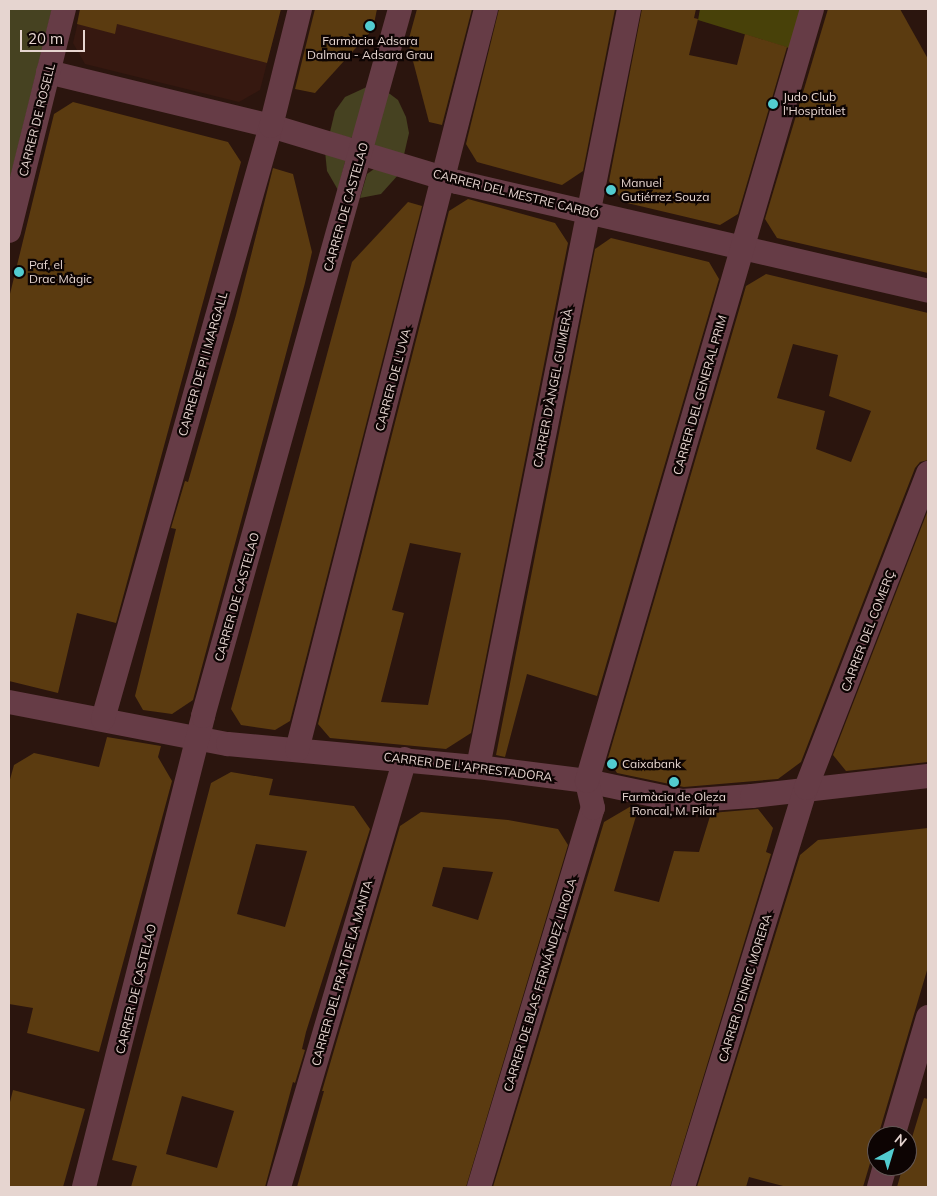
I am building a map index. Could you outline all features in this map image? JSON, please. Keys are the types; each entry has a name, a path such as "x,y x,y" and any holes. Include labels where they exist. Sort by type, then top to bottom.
{"street":[{"name":"CARRER DE ROSELL","path":"9,231 64,9"},
{"name":"CARRER DE PI I MARGALL","path":"102,719 271,126 300,9"},
{"name":"CARRER DE CASTELAO","path":"84,1187 199,737 400,9"},
{"name":"CARRER DE L'UVA","path":"298,750 486,9"},
{"name":"CARRER D'ÀNGEL GUIMERÀ","path":"478,767 629,9"},
{"name":"CARRER DEL GENERAL PRIM","path":"586,781 812,9"},
{"name":"CARRER DEL MESTRE CARBÓ","path":"48,72 271,126 444,178 743,250 928,291"},
{"name":"CARRER DEL COMERÇ","path":"806,788 928,473"},
{"name":"CARRER DE L'APRESTADORA","path":"9,702 228,744 478,767 586,781 682,801 752,796 806,788 928,776"},
{"name":"CARRER DEL PRAT DE LA MANTA","path":"278,1187 405,759"},
{"name":"CARRER DE BLAS FERNÁNDEZ LIROLA","path":"478,1187 592,808 586,781"},
{"name":"CARRER D'ENRIC MORERA","path":"683,1187 806,788"},
{"path":"896,1126 928,1017"}],"shaded area":[{"path":"9,9 52,9 9,183"},
{"path":"81,9 281,9 260,90 239,102 85,64 73,43"},
{"path":"700,9 801,9 789,48 698,20"},
{"path":"369,86 355,135 351,138 330,132 335,111 345,97"},
{"path":"386,91 398,100 406,117 409,133 403,159 381,152 373,144"},
{"path":"325,151 346,158 338,190 327,171"},
{"path":"374,169 399,174 381,194 360,198 367,174"}],"building":[{"path":"80,9 281,9 267,63 117,24 115,34 77,24"},
{"path":"315,9 377,9 373,29 315,93 295,89"},
{"path":"417,9 472,9 442,125 429,122 408,42"},
{"path":"499,9 615,9 583,171 562,185 477,162 466,144"},
{"path":"642,9 696,9 694,18 698,19 689,55 737,65 745,34 787,47 738,214 720,225 623,202 609,181"},
{"path":"828,9 900,9 928,59 928,273 777,238 765,219"},
{"path":"73,102 228,142 241,162 116,623 77,613 58,693 9,681 9,298 54,114"},
{"path":"273,168 293,174 312,252 305,283 193,700 172,714 143,710 135,696 176,529 171,528 185,481 188,482 236,315"},
{"path":"468,199 555,223 568,243 471,733 446,749 330,738 318,724 449,211","holes":["410,543 461,553 428,705 381,702 404,613 392,610"]},
{"path":"408,202 422,206 290,721 275,730 241,725 231,709 352,262"},
{"path":"611,238 709,262 719,279 597,696 527,674 505,757 496,755 595,249"},
{"path":"766,274 928,313 928,460 920,462 915,468 801,762 778,779 684,787 617,773 608,758 746,286","holes":["793,344 838,355 829,396 871,411 851,462 816,449 825,411 777,398"]},
{"path":"928,510 928,762 846,771 833,755"},
{"path":"107,737 161,746 158,757 172,781 99,1052 27,1033 33,1008 9,1004 9,783 14,765 34,753 99,767"},
{"path":"231,772 273,779 269,795 354,806 370,829 306,1032 302,1049 305,1050 295,1083 293,1082 265,1187 131,1187 137,1166 112,1160 211,783","holes":["256,844 307,851 285,927 237,914","182,1096 234,1111 217,1168 166,1154"]},
{"path":"633,805 639,806 614,891 659,902 674,851 699,852 711,813 758,809 773,828 766,852 771,854 670,1187 493,1187 604,822"},
{"path":"421,812 508,820 558,829 568,845 466,1187 297,1187 324,1091 322,1091 400,826","holes":["443,867 493,872 478,920 432,906"]},
{"path":"928,828 928,967 881,1126 867,1126 867,1173 863,1187 787,1187 749,1177 746,1187 697,1187 800,855 818,840"},
{"path":"13,1090 85,1109 63,1187 9,1187 9,1106"},
{"path":"924,1098 928,1099 928,1187 897,1187 900,1176 917,1176 916,1126"}],"place":[{"name":"Farmàcia Adsara Dalmau - Adsara Grau","path":"370,26"},
{"name":"Judo Club l'Hospitalet","path":"773,104"},
{"name":"Manuel Gutiérrez Souza","path":"611,190"},
{"name":"Paf, el Drac Màgic","path":"19,272"},
{"name":"Caixabank","path":"612,764"},
{"name":"Farmàcia de Oleza Roncal, M. Pilar","path":"674,782"}]}
